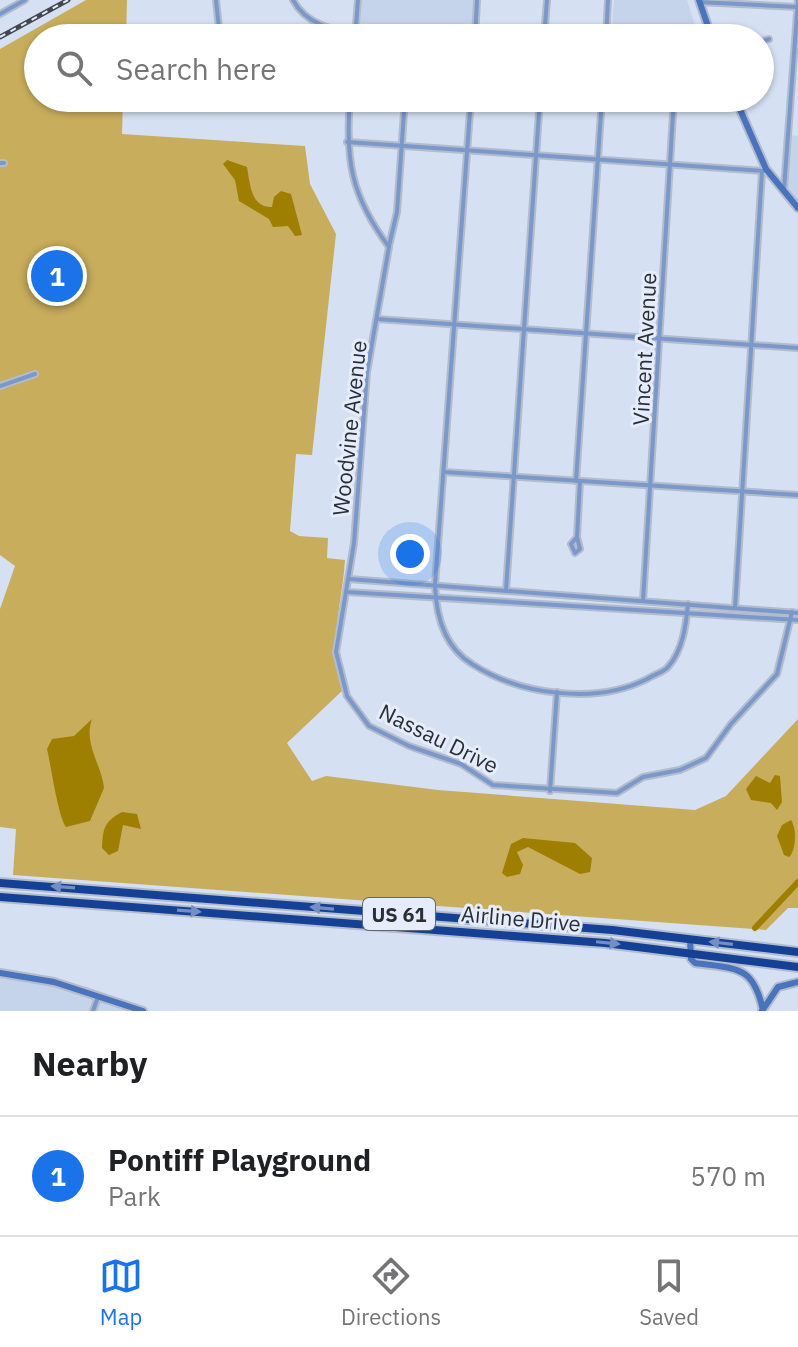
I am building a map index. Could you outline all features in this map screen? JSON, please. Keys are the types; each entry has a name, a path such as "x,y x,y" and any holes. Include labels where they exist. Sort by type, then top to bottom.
{"highway":[{"name":"Airline Drive","path":"0,883 392,913 690,939 798,952"},
{"path":"32,899 33,885"},
{"path":"146,894 146,908"},
{"name":"Airline Drive","path":"0,897 391,926 689,953 798,967"},
{"path":"391,926 392,913"}],"street":[{"path":"0,14 25,0"},
{"path":"216,0 219,24"},
{"path":"293,0 302,15 321,24"},
{"path":"356,24 358,0"},
{"path":"476,24 477,0"},
{"path":"545,24 547,0"},
{"path":"607,24 608,0"},
{"path":"784,192 798,0"},
{"path":"707,24 699,1 798,7"},
{"path":"791,95 798,96"},
{"path":"349,112 347,142 356,191 370,222 389,247"},
{"name":"Woodvine Avenue","path":"349,579 362,465 367,372 397,212 404,112"},
{"path":"470,112 435,585 442,630 470,664 508,681 557,692 625,690 667,668 686,631 688,604"},
{"path":"506,590 539,112"},
{"path":"577,537 586,333 601,112"},
{"name":"Vincent Avenue","path":"643,601 673,112"},
{"path":"741,112 764,171 798,208"},
{"path":"347,142 764,171"},
{"path":"735,608 740,490 764,171"},
{"path":"377,319 456,322 798,348"},
{"path":"0,386 35,374"},
{"path":"444,472 651,483 798,495"},
{"path":"349,579 795,613"},
{"name":"Nassau Drive","path":"349,579 336,652 347,696 369,726 409,746 461,764 493,785 550,791 617,793 643,777 680,770 706,758 731,724 777,674 795,613"},
{"path":"347,592 798,620"},
{"path":"550,791 557,692"},
{"path":"690,939 689,953 695,963 746,973 759,987 762,1011"},
{"path":"0,973 99,995 143,1011"},
{"path":"762,1011 778,987 798,982"},
{"path":"93,1011 99,995"}],"shaded area":[{"path":"86,0 127,0 126,24 44,24"},
{"path":"362,0 475,0 473,24 360,24"},
{"path":"614,0 687,0 695,24 612,24"},
{"path":"24,35 24,112 123,112 122,134 305,146 310,184 336,234 312,455 296,454 290,531 299,536 328,538 327,558 345,560 336,641 338,673 343,690 287,743 312,781 326,776 438,790 695,810 726,796 798,719 798,908 788,908 766,930 13,875 16,829 0,827 0,609 15,566 0,555 0,49"},
{"path":"790,135 798,136 798,202 786,188"},
{"path":"227,160 247,167 253,194 260,204 272,207 274,197 281,191 291,194 302,235 295,236 288,226 273,227 269,219 239,201 235,180 223,164"},
{"path":"92,719 91,746 104,788 90,821 66,827 47,749 52,739 74,736"},
{"path":"775,775 780,776 782,802 777,810 771,803 751,800 746,789 756,776 770,783"},
{"path":"122,812 137,814 141,829 123,825 118,851 109,855 102,848 104,830 111,819"},
{"path":"791,820 795,839 789,857 784,855 777,836 782,825"},
{"path":"523,838 575,843 592,858 590,872 580,874 528,847 517,852 523,865 520,874 507,877 502,873 511,844"},
{"path":"0,969 88,987 151,1011 0,1011"}],"waterway":[{"path":"755,928 798,882"}],"railway":[{"path":"0,37 68,0"}],"place":[{"name":"Pontiff Playground","path":"57,276"}]}
